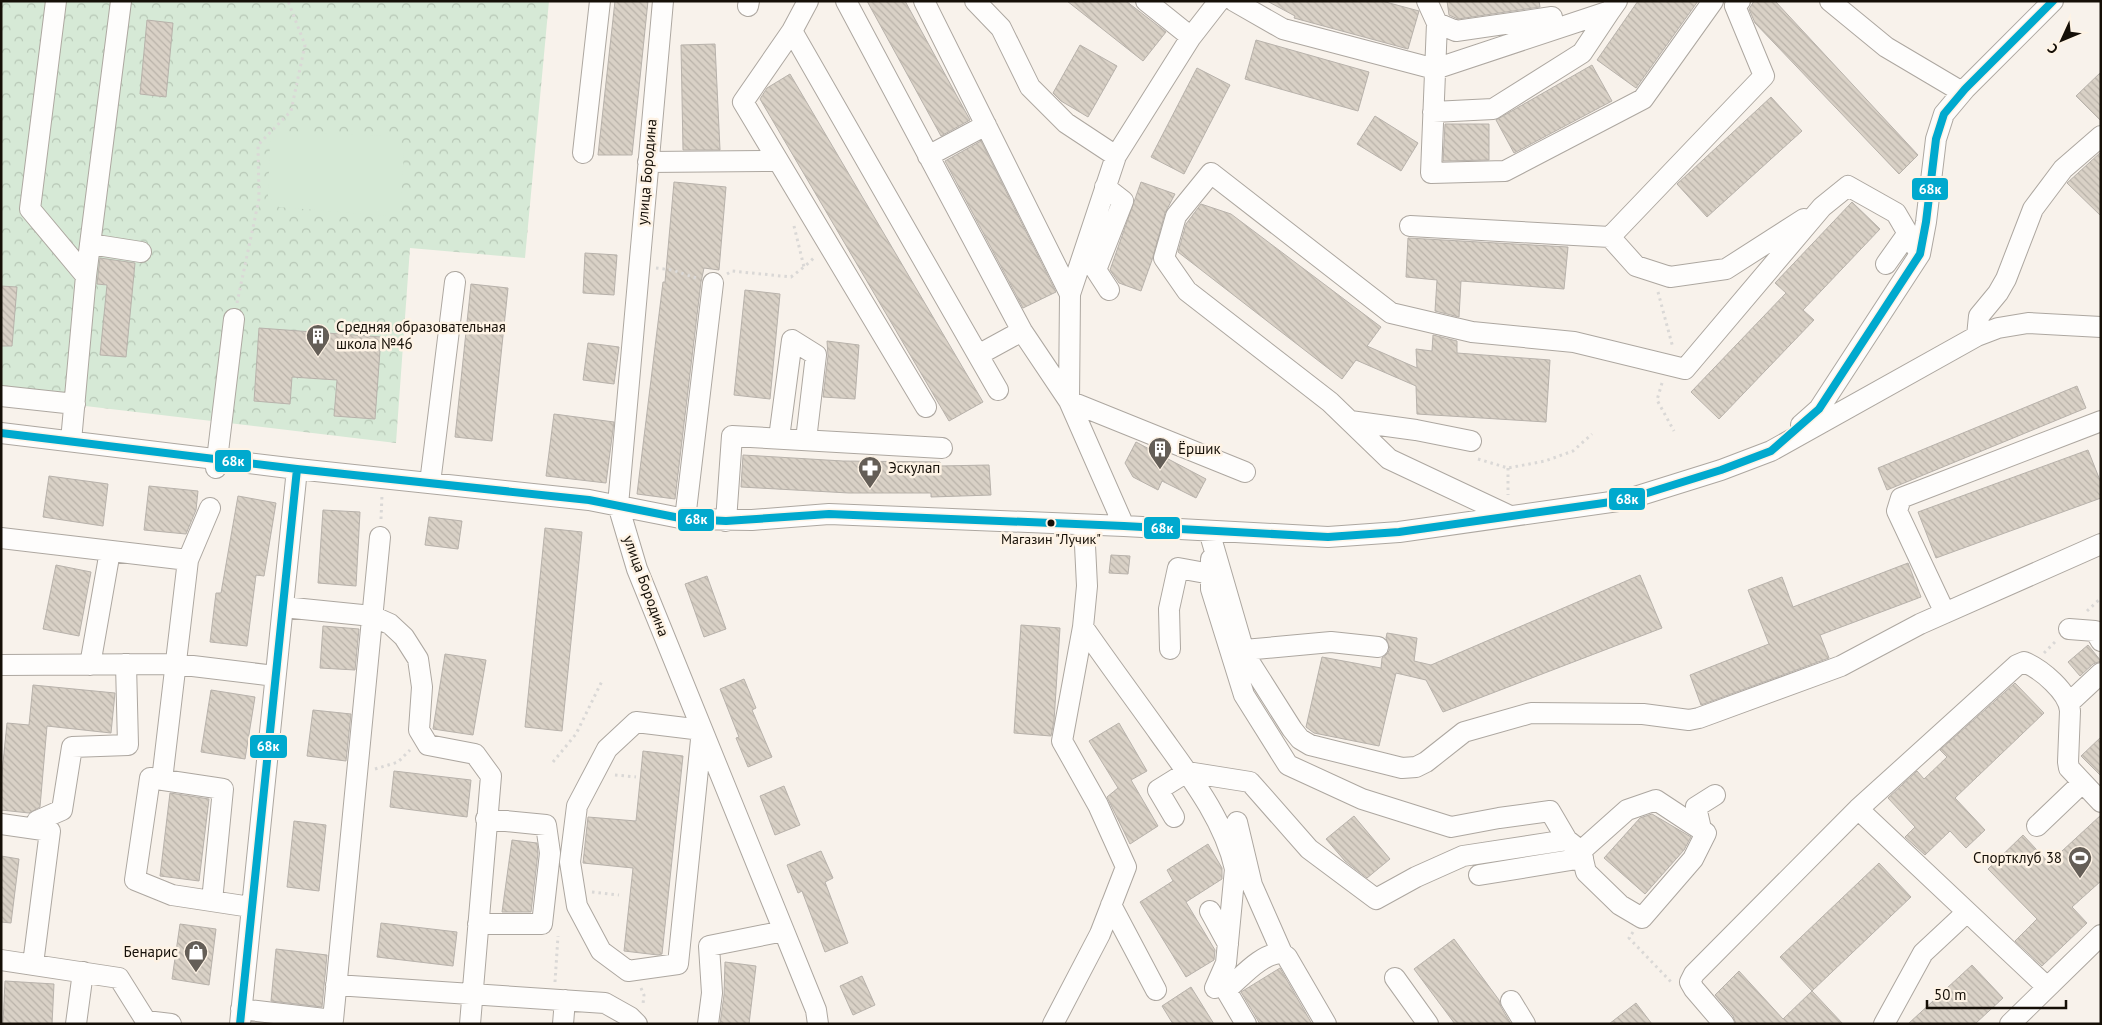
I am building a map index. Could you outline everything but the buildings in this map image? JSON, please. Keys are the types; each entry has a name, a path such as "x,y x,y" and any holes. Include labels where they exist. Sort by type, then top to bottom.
{"street":[{"path":"56,1 30,209 86,276"},
{"path":"71,441 86,276 121,1"},
{"path":"583,154 600,1"},
{"name":"улица Бородина","path":"663,1 618,505 637,569 816,1010 818,1024"},
{"path":"808,1 792,32 743,102 926,407"},
{"path":"846,1 1022,331 1069,401 1124,526"},
{"path":"924,1 1070,294"},
{"path":"975,1 1001,28 1030,87 1066,122 1116,156"},
{"path":"1146,1 1191,37"},
{"path":"1069,401 1070,294 1116,156 1191,37 1219,1"},
{"path":"1234,1 1283,29 1435,69 1614,6"},
{"path":"1427,1 1437,23 1431,173 1505,171 1644,99 1713,1"},
{"path":"1610,237 1764,76 1735,6 1740,1"},
{"path":"1830,1 1886,47 1962,92"},
{"path":"1771,451 1819,409 1920,254 1926,222 1936,139 1944,114 1962,92 2053,1"},
{"path":"1433,112 1493,108 1582,53 1614,6"},
{"path":"1437,23 1456,31 1552,17"},
{"path":"792,32 998,390"},
{"path":"928,156 986,125"},
{"path":"1977,336 1979,316 1998,293 2006,279 2033,209 2063,169 2101,136"},
{"path":"648,162 778,161"},
{"path":"1508,506 1389,459 1330,402 1187,291 1164,258 1176,216 1211,174 1390,313 1472,332 1574,342 1685,369 1822,207"},
{"path":"1410,226 1610,237 1636,266 1670,276 1726,269 1822,207 1848,186 1896,213 1920,254"},
{"path":"1105,187 1123,201 1115,226 1096,270 1109,290"},
{"path":"1886,264 1908,233"},
{"path":"90,244 141,252"},
{"path":"430,483 455,282"},
{"path":"685,519 713,282"},
{"path":"216,463 234,320"},
{"path":"1,433 71,441 216,463 297,468 618,505 685,519 726,521 829,514 1124,526 1210,534 1328,537 1399,532 1508,506 1625,500 1721,470 1771,451 1977,336 1998,328 2028,323 2101,327"},
{"path":"978,355 1022,331"},
{"path":"779,438 792,340 816,355 806,440"},
{"path":"1,396 75,404"},
{"path":"1069,401 1245,472"},
{"path":"1350,421 1461,439"},
{"path":"1945,613 1897,511 1901,498 2101,421"},
{"path":"726,521 732,436 942,448"},
{"path":"297,468 241,1016 333,1022 380,537"},
{"path":"162,780 188,560 210,508"},
{"path":"1053,1024 1100,934 1126,868 1098,805 1062,741 1083,628 1087,586 1084,525"},
{"path":"1210,534 1211,589 1244,695 1288,765 1362,799 1451,827 1550,811 1577,850 1586,872 1620,905 1642,918 1693,859 1706,833 1656,800 1627,810 1577,850 1479,875"},
{"path":"1210,534 1245,655 1300,739 1310,745 1402,768 1416,767 1426,762 1464,732 1531,713 1643,714 1688,720 1699,718 1840,666 1945,613 2101,544"},
{"path":"1,538 188,560"},
{"path":"90,665 110,551"},
{"path":"1170,649 1169,609 1178,568 1211,574"},
{"path":"282,607 372,616 390,624 404,637 418,659 422,687 419,730 428,745 475,754 491,776 470,1024"},
{"path":"1083,628 1187,772 1223,832 1232,854 1235,869 1226,963 1215,988"},
{"path":"2069,628 2095,631 2101,641"},
{"path":"1244,650 1330,642 1378,647"},
{"path":"1716,1021 1690,982 1694,974 1858,809 2017,664 2024,662 2032,665 2065,694 2070,702 2068,762 2072,773 2101,802"},
{"path":"37,821 62,810 72,747 128,745 126,664"},
{"path":"1,665 176,664 276,676"},
{"path":"2070,702 2101,673"},
{"path":"636,722 702,730 678,964 636,971 628,970 601,951 577,906 570,862 577,806 607,749 636,722"},
{"path":"1174,816 1158,790 1187,772 1250,782 1309,849 1376,899 1416,877 1463,856 1577,850"},
{"path":"212,901 223,789 150,778 135,880 172,895 244,906"},
{"path":"2038,826 2082,783"},
{"path":"1701,829 1696,807 1715,795"},
{"path":"1858,809 2047,987"},
{"path":"478,924 542,924 550,853 546,825 486,819"},
{"path":"1237,822 1252,885 1282,953 1287,957 1326,1024"},
{"path":"1,824 50,832 33,964"},
{"path":"1111,905 1156,990"},
{"path":"1210,911 1228,944"},
{"path":"1884,1024 1922,953 1967,912"},
{"path":"708,1024 712,993 709,946 784,931"},
{"path":"2010,1024 2101,935"},
{"path":"1246,1024 1226,990 1259,962 1275,953 1282,953"},
{"path":"1,960 119,978 145,1022 171,1024"},
{"path":"76,1024 83,972"},
{"path":"1395,978 1428,1024"},
{"path":"336,985 605,1003 630,1017 637,1024"},
{"path":"563,1024 565,1000"},
{"path":"1511,1002 1525,1024"}],"path":[{"path":"234,320 259,199 258,145 291,111 305,44 288,1"},
{"path":"791,277 804,267"},
{"path":"1652,286 1658,292 1674,348 1671,356"},
{"path":"1663,382 1657,400 1674,430"},
{"path":"1461,439 1470,456 1508,468 1545,461 1574,451 1592,434"},
{"path":"1508,468 1508,506"},
{"path":"380,537 382,478"},
{"path":"553,762 576,734 603,679"},
{"path":"357,773 398,762 423,737"},
{"path":"574,890 619,895"},
{"path":"1629,938 1674,986"},
{"path":"636,971 644,995 643,1005"}],"green space":[{"path":"1,1 549,1 525,258 410,248 396,443 1,396"},
{"path":"279,131 390,136 404,150 401,203 389,216 279,207 268,196 270,142"}],"transit line":[{"name":"68к","path":"1,433 297,469 589,500 685,519 726,521 829,514 1124,526 1328,537 1399,532 1625,500 1721,470 1771,451 1819,409 1920,254 1926,222 1936,139 1944,114 1965,89 2053,1"},
{"name":"68к","path":"240,1024 297,469"}],"place":[{"name":"Средняя образовательная школа №46","path":"318,357"},
{"name":"Ёршик","path":"1160,470"},
{"name":"Эскулап","path":"870,489"},
{"name":"Магазин \"Лучик\"","path":"1051,523"},
{"name":"Спортклуб 38","path":"2080,879"},
{"name":"Бенарис","path":"196,973"}]}
